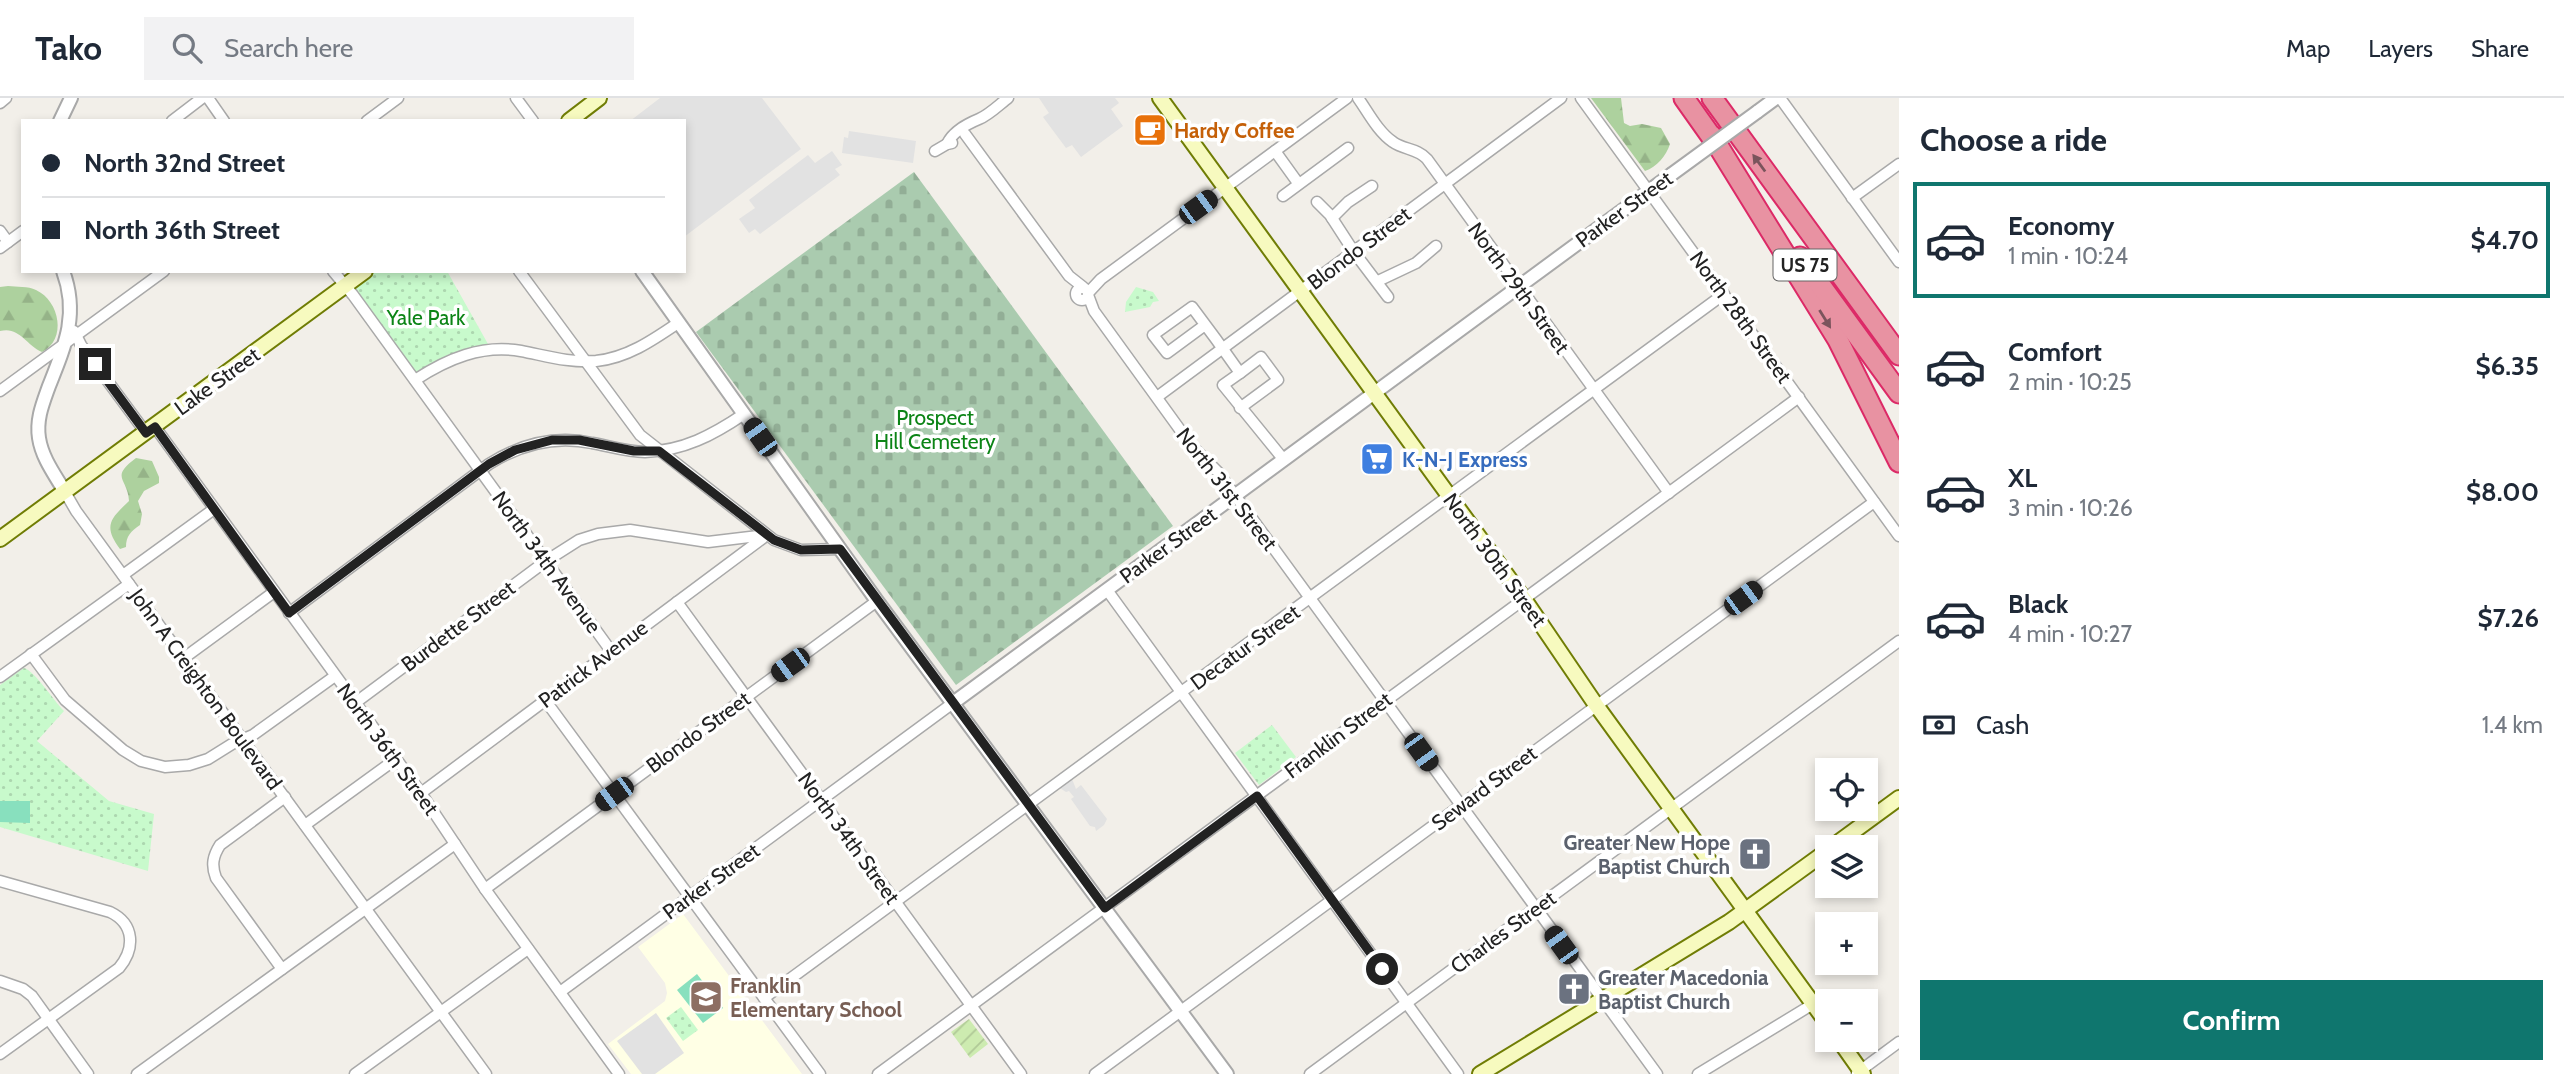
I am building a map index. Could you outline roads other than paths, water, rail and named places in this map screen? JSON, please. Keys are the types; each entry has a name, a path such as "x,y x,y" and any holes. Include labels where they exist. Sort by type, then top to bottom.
{"highway":[{"name":"US 75","path":"1684,98 1899,393"},
{"name":"US 75","path":"1712,98 1899,355"},
{"path":"1712,136 1833,332 1899,462"},
{"path":"1799,218 1899,344"}],"main road":[{"path":"572,119 599,98"},
{"name":"North 30th Street","path":"1160,98 1524,599 1596,705 1815,1007"},
{"name":"Lake Street","path":"0,538 362,273"},
{"path":"1850,835 1897,803"},
{"path":"1480,1074 1746,911 1815,860"},
{"path":"1847,1052 1860,1073"}],"street":[{"path":"0,103 6,98"},
{"path":"61,119 71,98"},
{"path":"175,119 205,98 222,119"},
{"path":"370,119 398,98"},
{"path":"516,98 532,119"},
{"path":"947,144 951,136 1008,98"},
{"path":"1083,293 1347,98"},
{"name":"North 29th Street","path":"1358,98 1388,139 1420,153 1445,184 1669,493"},
{"name":"Blondo Street","path":"1157,397 1562,98"},
{"name":"North 28th Street","path":"1581,98 1899,536"},
{"path":"1778,98 1899,262"},
{"name":"Parker Street","path":"559,992 1778,98"},
{"path":"935,151 954,142 976,126 978,120"},
{"name":"North 31st Street","path":"965,134 1191,444 1216,470 1657,1074"},
{"path":"1283,196 1348,148"},
{"path":"1275,151 1298,183"},
{"path":"1852,198 1899,164"},
{"path":"1332,218 1348,202 1372,186"},
{"path":"1317,202 1332,218 1388,297"},
{"path":"0,231 4,245 21,232"},
{"path":"1378,282 1416,263 1436,246"},
{"name":"John A Creighton Boulevard","path":"63,273 73,330 63,346 41,407 38,429 45,457 76,512 486,1074"},
{"path":"73,330 161,273"},
{"name":"North 34th Avenue","path":"335,273 611,651"},
{"path":"520,273 640,435 782,545 801,550 840,549"},
{"path":"643,273 877,601 1227,1074"},
{"name":"Decatur Street","path":"764,998 1724,294"},
{"path":"1205,325 1167,353 1153,335 1192,306 1240,373"},
{"path":"415,380 454,358 485,350 512,350 564,361 584,361 625,354 655,339 678,323"},
{"name":"North 36th Street","path":"73,330 214,509 421,793 485,889 619,1074"},
{"path":"0,391 63,346"},
{"path":"1240,408 1278,380 1261,357 1223,385 1240,408 1262,430 1284,460"},
{"name":"Franklin Street","path":"878,1074 1799,397"},
{"path":"289,613 480,471 515,450 552,440 579,440 634,451 659,451 701,440 744,414"},
{"name":"Seward Street","path":"1095,1074 1874,502"},
{"path":"123,575 214,509"},
{"name":"Burdette Street","path":"355,703 546,561 579,540 616,530 645,530 708,542 766,535"},
{"name":"Patrick Avenue","path":"421,793 766,535"},
{"path":"0,677 130,584"},
{"path":"1107,590 1458,1074"},
{"path":"184,658 274,592"},
{"name":"Blondo Street","path":"485,889 877,601"},
{"name":"North 34th Street","path":"677,602 1021,1074"},
{"name":"Charles Street","path":"1310,1074 1899,641"},
{"path":"31,654 65,700 123,750 141,761 165,766 189,765 208,759 253,736 335,676"},
{"path":"545,700 820,1074"},
{"path":"305,825 396,760"},
{"path":"282,969 216,878 213,865 220,845 285,797"},
{"path":"137,1074 455,844"},
{"path":"0,881 110,912 124,922 131,941 128,955 119,968 0,1054"},
{"path":"355,1074 528,949"},
{"path":"0,981 23,989 32,996 88,1074"},
{"path":"1698,1074 1813,1004"},
{"path":"1860,1073 1899,1042"}],"place":[{"name":"Hardy Coffee","path":"1150,130"},
{"name":"K-N-J Express","path":"1377,459"},
{"name":"Greater New Hope Baptist Church","path":"1755,854"},
{"name":"Greater Macedonia Baptist Church","path":"1574,989"},
{"name":"Franklin Elementary School","path":"706,997"}],"park label":[{"name":"Yale Park","path":"426,317"},
{"name":"Prospect Hill Cemetery","path":"935,429"}]}
